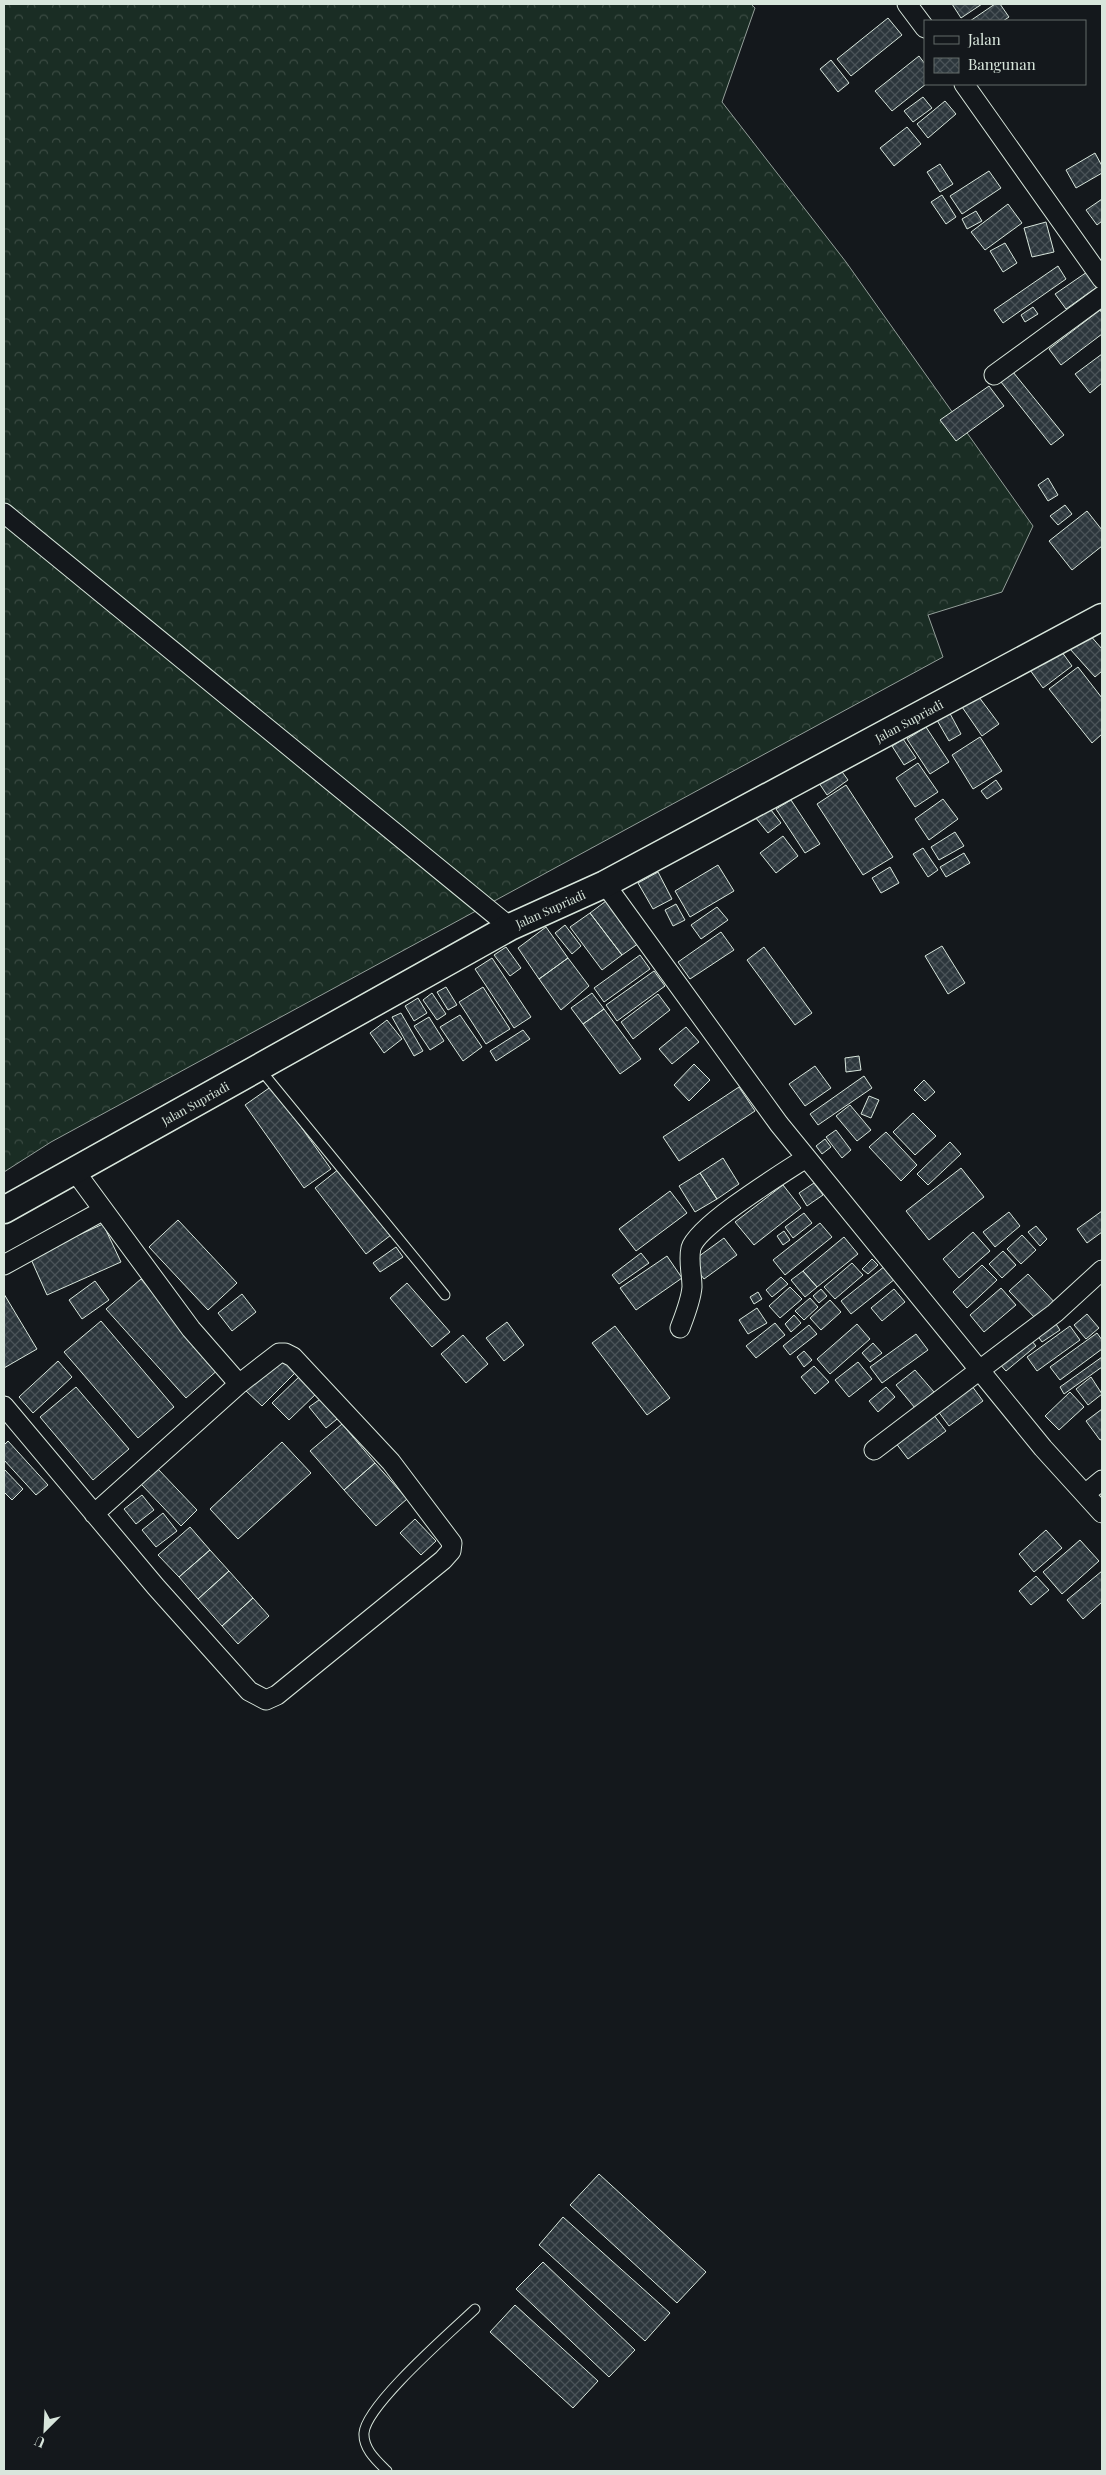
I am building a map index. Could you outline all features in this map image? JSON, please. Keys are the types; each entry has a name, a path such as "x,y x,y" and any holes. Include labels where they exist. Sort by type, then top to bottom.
{"main road":[{"name":"Jalan Supriadi","path":"4,1210 510,927 605,884 1102,617"}],"street":[{"path":"907,4 924,27"},
{"path":"965,85 1102,279"},
{"path":"994,375 1102,296"},
{"path":"4,513 510,927"},
{"path":"605,884 779,1124 1043,1448 1102,1513"},
{"path":"680,1328 689,1303 692,1286 690,1257 696,1238 722,1216 806,1158"},
{"path":"74,1170 102,1211 191,1329 239,1384"},
{"path":"4,1265 102,1211"},
{"path":"874,1450 1055,1313 1102,1270"},
{"path":"4,1406 94,1514 249,1691 266,1700 277,1695 449,1555 452,1546 449,1538 391,1462 293,1357 284,1353 279,1353 239,1384 94,1514"},
{"path":"1084,1494 1102,1480"}],"lane":[{"path":"258,1068 445,1295"},
{"path":"387,2471 365,2444 364,2432 369,2418 398,2384 475,2309"}],"green space":[{"path":"4,4 751,4 755,8 722,102 846,262 1033,526 1002,592 928,615 943,657 51,1142 4,1172"}],"building":[{"path":"952,4 982,4 961,18"},
{"path":"995,4 1000,4 1009,17 1004,20 971,20"},
{"path":"888,18 902,35 851,76 837,59"},
{"path":"919,56 924,63 925,85 892,111 875,91"},
{"path":"831,60 849,83 838,92 820,69"},
{"path":"923,97 932,108 913,122 904,111"},
{"path":"945,101 956,114 928,138 917,124"},
{"path":"907,127 921,144 894,166 880,148"},
{"path":"1095,153 1102,166 1102,173 1076,188 1066,170"},
{"path":"940,164 953,184 940,192 927,172"},
{"path":"989,171 1001,188 962,214 950,196"},
{"path":"942,195 956,217 946,224 931,202"},
{"path":"1102,199 1102,221 1097,225 1086,210"},
{"path":"1008,204 1022,223 985,250 971,232"},
{"path":"976,211 982,221 967,229 962,219"},
{"path":"1046,222 1054,252 1032,257 1024,228"},
{"path":"1005,243 1017,263 1003,272 990,251"},
{"path":"1058,266 1066,279 1003,323 994,310"},
{"path":"1087,272 1097,287 1066,309 1055,294"},
{"path":"1033,307 1038,314 1025,322 1021,315"},
{"path":"1100,310 1102,313 1102,334 1061,365 1049,349"},
{"path":"1102,354 1102,383 1090,393 1075,374"},
{"path":"1013,372 1064,435 1051,445 1001,382"},
{"path":"989,386 1004,406 956,441 940,420"},
{"path":"1048,478 1058,495 1048,501 1038,485"},
{"path":"1065,505 1072,514 1058,525 1050,516"},
{"path":"1087,511 1102,530 1102,546 1072,570 1049,541"},
{"path":"1089,634 1102,649 1102,671 1095,677 1070,649"},
{"path":"1059,648 1072,666 1043,688 1030,670"},
{"path":"1078,667 1102,698 1102,734 1092,743 1049,689"},
{"path":"976,693 999,724 982,736 960,704"},
{"path":"947,708 961,734 949,741 934,715"},
{"path":"926,727 949,762 930,774 907,739"},
{"path":"980,737 1002,771 973,789 952,755"},
{"path":"903,739 916,758 904,765 892,746"},
{"path":"918,763 938,792 915,807 896,778"},
{"path":"840,769 848,780 827,795 819,783"},
{"path":"996,780 1002,789 987,799 981,791"},
{"path":"846,785 893,857 863,875 817,804"},
{"path":"943,799 958,819 929,840 915,819"},
{"path":"791,800 820,844 805,853 776,809"},
{"path":"768,806 781,823 768,833 755,817"},
{"path":"955,832 964,846 939,860 931,847"},
{"path":"783,836 798,856 776,873 760,853"},
{"path":"923,848 938,870 928,877 913,854"},
{"path":"964,853 970,863 946,877 940,867"},
{"path":"718,865 734,891 690,917 675,891"},
{"path":"890,867 899,883 881,893 872,878"},
{"path":"658,872 672,899 653,909 638,883"},
{"path":"610,898 642,941 622,955 590,913"},
{"path":"676,904 685,920 673,926 665,910"},
{"path":"717,907 728,920 701,939 691,925"},
{"path":"590,913 622,955 602,970 570,927"},
{"path":"565,925 581,946 572,954 555,933"},
{"path":"546,927 568,958 539,979 518,948"},
{"path":"721,932 734,950 690,979 678,962"},
{"path":"942,946 965,983 948,994 925,956"},
{"path":"506,947 521,968 510,976 494,955"},
{"path":"764,947 812,1013 795,1025 747,960"},
{"path":"640,955 650,969 604,1002 594,988"},
{"path":"492,958 531,1017 514,1028 475,969"},
{"path":"568,958 589,986 561,1010 539,979"},
{"path":"654,971 665,986 617,1021 606,1005"},
{"path":"446,987 457,1005 448,1010 437,992"},
{"path":"483,987 510,1029 486,1044 459,1002"},
{"path":"432,993 446,1014 437,1020 423,1000"},
{"path":"592,993 604,1009 583,1024 571,1008"},
{"path":"658,994 670,1010 633,1039 621,1022"},
{"path":"418,998 427,1013 414,1021 405,1006"},
{"path":"604,1009 641,1059 620,1074 583,1024"},
{"path":"401,1013 423,1051 414,1056 392,1017"},
{"path":"460,1015 482,1047 463,1061 440,1027"},
{"path":"429,1017 444,1041 430,1050 414,1026"},
{"path":"387,1020 402,1039 384,1053 370,1033"},
{"path":"686,1027 699,1042 672,1064 659,1049"},
{"path":"523,1030 530,1039 496,1061 490,1051"},
{"path":"859,1056 861,1070 846,1072 845,1058"},
{"path":"694,1064 710,1080 689,1101 674,1085"},
{"path":"815,1066 831,1088 805,1106 789,1084"},
{"path":"864,1076 872,1088 818,1125 810,1114"},
{"path":"924,1080 935,1092 925,1101 914,1090"},
{"path":"272,1086 331,1169 304,1188 245,1105"},
{"path":"739,1087 755,1111 679,1161 663,1137"},
{"path":"869,1096 879,1100 871,1118 861,1114"},
{"path":"850,1105 871,1130 857,1141 836,1116"},
{"path":"913,1113 936,1136 915,1155 893,1132"},
{"path":"836,1130 851,1150 842,1158 826,1137"},
{"path":"886,1132 917,1165 901,1181 869,1147"},
{"path":"825,1139 831,1147 822,1154 816,1146"},
{"path":"950,1142 961,1154 928,1185 917,1174"},
{"path":"723,1158 739,1184 717,1199 700,1173"},
{"path":"961,1168 984,1197 929,1240 906,1211"},
{"path":"339,1169 391,1235 366,1254 315,1188"},
{"path":"700,1173 717,1199 695,1212 679,1186"},
{"path":"814,1183 823,1195 807,1206 799,1193"},
{"path":"783,1185 801,1208 754,1245 735,1222"},
{"path":"670,1191 687,1213 636,1251 619,1229"},
{"path":"1102,1211 1102,1232 1087,1243 1077,1229"},
{"path":"1009,1212 1020,1226 995,1247 983,1232"},
{"path":"804,1213 812,1223 793,1238 785,1227"},
{"path":"178,1220 237,1283 208,1310 149,1247"},
{"path":"820,1223 832,1237 785,1275 773,1260"},
{"path":"103,1224 121,1262 47,1295 30,1257"},
{"path":"1036,1226 1047,1239 1040,1246 1028,1232"},
{"path":"784,1231 790,1240 783,1245 777,1236"},
{"path":"973,1232 990,1251 959,1278 943,1259"},
{"path":"1022,1235 1036,1250 1021,1264 1007,1249"},
{"path":"844,1237 858,1254 817,1287 803,1271"},
{"path":"724,1238 737,1255 704,1279 691,1262"},
{"path":"396,1247 403,1257 380,1272 373,1263"},
{"path":"1003,1251 1016,1265 1002,1278 989,1264"},
{"path":"641,1253 649,1263 619,1284 612,1275"},
{"path":"667,1256 682,1278 636,1310 620,1288"},
{"path":"872,1259 878,1265 868,1274 862,1269"},
{"path":"852,1263 863,1275 835,1299 824,1287"},
{"path":"982,1265 997,1280 967,1308 953,1292"},
{"path":"885,1266 895,1279 851,1314 841,1301"},
{"path":"803,1271 817,1287 805,1297 791,1280"},
{"path":"1028,1274 1058,1306 1040,1323 1009,1291"},
{"path":"781,1277 788,1284 772,1297 766,1290"},
{"path":"141,1279 220,1368 186,1398 106,1309"},
{"path":"95,1281 109,1300 82,1319 69,1300"},
{"path":"407,1283 450,1332 432,1347 390,1298"},
{"path":"790,1287 802,1299 780,1318 769,1306"},
{"path":"1001,1288 1016,1305 984,1332 970,1315"},
{"path":"821,1289 827,1296 819,1303 813,1296"},
{"path":"894,1289 905,1302 882,1321 871,1308"},
{"path":"758,1292 762,1299 754,1304 750,1297"},
{"path":"4,1294 37,1349 4,1368"},
{"path":"242,1294 256,1312 232,1331 218,1313"},
{"path":"810,1298 818,1307 804,1320 795,1311"},
{"path":"830,1300 841,1312 821,1330 810,1318"},
{"path":"757,1308 767,1323 748,1334 739,1320"},
{"path":"1087,1314 1099,1328 1086,1339 1074,1325"},
{"path":"794,1315 801,1323 791,1332 785,1324"},
{"path":"101,1321 174,1407 138,1438 64,1352"},
{"path":"1054,1321 1060,1330 1042,1342 1035,1332"},
{"path":"507,1322 524,1345 504,1361 486,1338"},
{"path":"775,1323 785,1335 756,1358 746,1346"},
{"path":"857,1324 870,1339 830,1374 817,1359"},
{"path":"809,1325 817,1334 790,1355 783,1346"},
{"path":"615,1326 670,1398 647,1415 592,1343"},
{"path":"1070,1326 1080,1340 1037,1371 1027,1357"},
{"path":"1097,1333 1102,1340 1102,1349 1060,1380 1050,1367"},
{"path":"916,1334 928,1350 882,1383 870,1367"},
{"path":"463,1335 488,1364 466,1383 441,1354"},
{"path":"1027,1335 1036,1346 1006,1371 996,1360"},
{"path":"873,1343 882,1353 870,1362 862,1353"},
{"path":"804,1351 812,1360 804,1367 797,1357"},
{"path":"281,1355 297,1371 262,1406 245,1390"},
{"path":"1102,1357 1102,1367 1064,1394 1060,1387"},
{"path":"58,1361 72,1377 33,1413 19,1397"},
{"path":"858,1362 872,1379 849,1397 835,1380"},
{"path":"814,1366 829,1382 815,1394 801,1377"},
{"path":"915,1370 934,1392 915,1408 896,1385"},
{"path":"302,1374 319,1391 289,1420 272,1403"},
{"path":"1091,1377 1102,1394 1088,1405 1076,1389"},
{"path":"969,1382 983,1401 949,1426 935,1407"},
{"path":"76,1387 129,1449 93,1480 40,1417"},
{"path":"886,1387 895,1397 878,1412 869,1401"},
{"path":"1070,1392 1084,1407 1059,1430 1045,1416"},
{"path":"326,1395 342,1415 326,1428 309,1407"},
{"path":"1102,1409 1102,1439 1100,1440 1086,1421"},
{"path":"930,1410 946,1431 908,1459 892,1438"},
{"path":"342,1424 375,1463 344,1490 310,1451"},
{"path":"8,1441 48,1485 36,1495 4,1460 4,1445"},
{"path":"282,1442 311,1473 238,1539 210,1509"},
{"path":"375,1463 407,1499 376,1526 344,1490"},
{"path":"157,1468 197,1510 181,1526 141,1484"},
{"path":"4,1469 23,1489 12,1500 4,1492"},
{"path":"142,1495 154,1510 136,1524 124,1509"},
{"path":"163,1513 177,1531 156,1547 142,1530"},
{"path":"415,1519 436,1541 421,1555 400,1533"},
{"path":"190,1527 210,1550 179,1577 158,1555"},
{"path":"1046,1530 1062,1548 1034,1572 1019,1554"},
{"path":"1080,1540 1099,1561 1062,1594 1043,1572"},
{"path":"210,1550 229,1571 198,1599 179,1577"},
{"path":"229,1571 253,1598 222,1626 198,1599"},
{"path":"1102,1571 1102,1602 1083,1619 1067,1600"},
{"path":"1036,1576 1049,1590 1031,1605 1019,1591"},
{"path":"253,1598 269,1616 238,1644 222,1626"},
{"path":"599,2174 706,2272 677,2303 570,2205"},
{"path":"563,2217 670,2313 645,2341 539,2245"},
{"path":"543,2262 635,2350 609,2377 516,2289"},
{"path":"515,2305 598,2381 573,2408 490,2332"}]}
